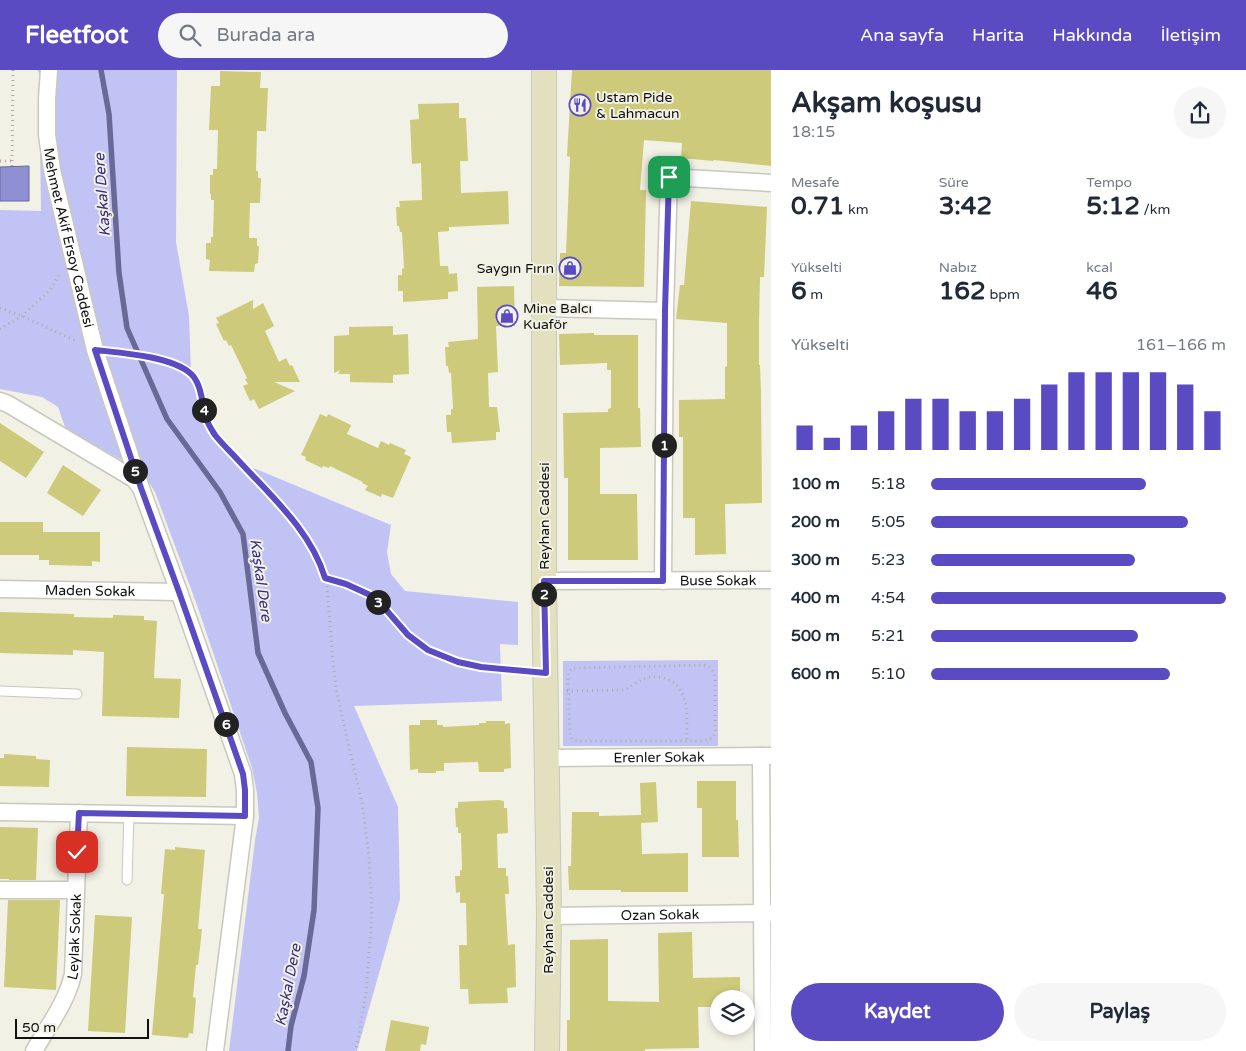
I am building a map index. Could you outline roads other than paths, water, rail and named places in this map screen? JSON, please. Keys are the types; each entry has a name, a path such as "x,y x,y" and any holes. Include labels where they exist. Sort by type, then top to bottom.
{"street":[{"name":"Mehmet Akif Ersoy Caddesi","path":"50,70 47,99 47,135 52,170 95,350 141,488 243,774 245,816 215,1051"},
{"name":"Reyhan Caddesi","path":"544,70 544,581 553,685 547,758 549,916 547,1051"},
{"path":"663,581 665,310 669,177 771,183"},
{"path":"544,308 665,310"},
{"path":"0,401 134,479 141,488"},
{"name":"Buse Sokak","path":"544,581 771,580"},
{"name":"Maden Sokak","path":"0,589 179,592"},
{"name":"Erenler Sokak","path":"547,758 687,749 766,756"},
{"path":"763,1051 766,913 766,756"},
{"path":"0,812 245,816"},
{"name":"Leylak Sokak","path":"34,1051 66,995 73,974 79,813"},
{"path":"0,890 76,890"},
{"name":"Ozan Sokak","path":"549,916 766,913"}],"lane":[{"path":"0,691 77,694"},
{"path":"127,880 129,814"}],"waterway":[{"name":"Kaşkal Dere","path":"101,70 109,114 119,273 127,328 167,419 220,492 243,534 258,653 285,713 311,762 318,808 314,910 304,976 291,1026 288,1051"}],"place":[{"name":"Ustam Pide & Lahmacun","path":"580,105"},
{"name":"Saygın Fırın","path":"570,268"},
{"name":"Mine Balcı Kuaför","path":"507,316"}]}
